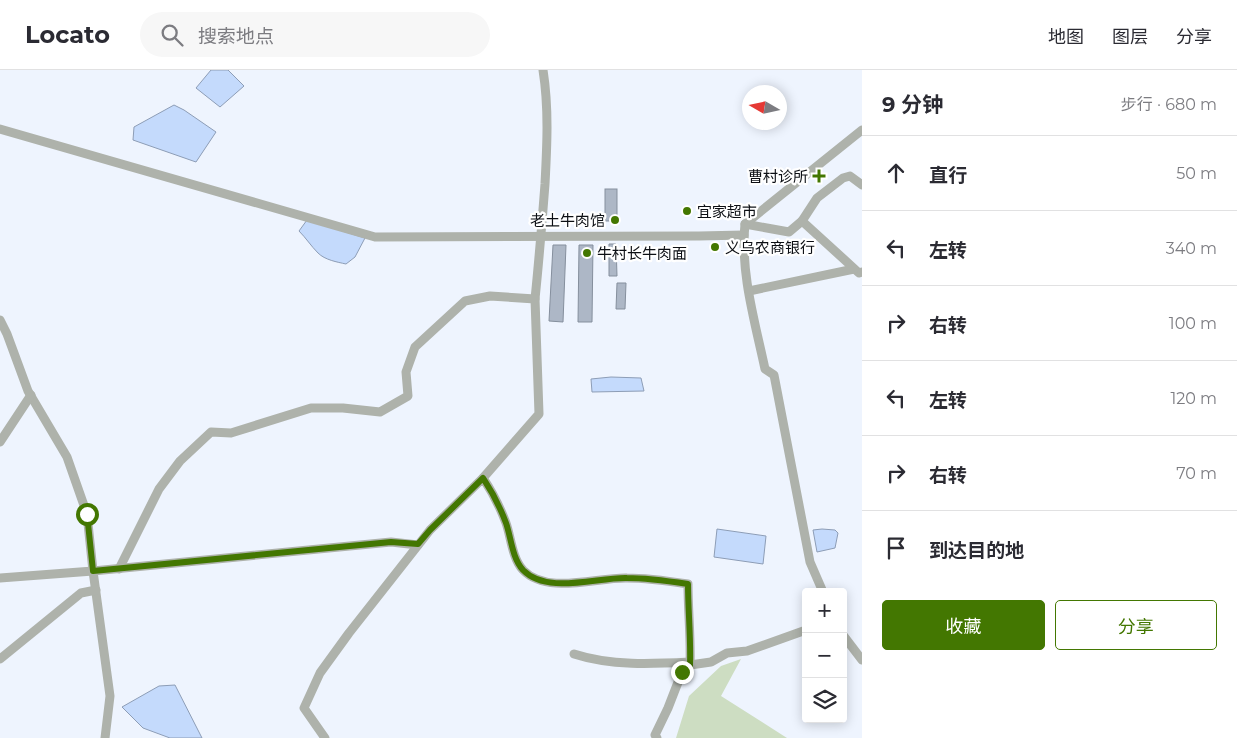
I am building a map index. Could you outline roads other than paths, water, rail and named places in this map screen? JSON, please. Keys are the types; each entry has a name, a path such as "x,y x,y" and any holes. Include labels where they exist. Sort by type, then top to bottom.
{"street":[{"path":"325,738 304,708 320,673 418,544 483,478 539,414 535,299 542,236 548,140 546,90 543,70"},
{"path":"0,129 375,237 698,236 744,234"},
{"path":"821,588 810,562 774,375 765,369 749,291 743,246 744,234 745,224 862,130"},
{"path":"745,224 789,232 802,222 817,198 843,178 850,176 862,185"},
{"path":"802,222 858,271"},
{"path":"749,291 858,271"},
{"path":"119,569 159,489 180,461 211,432 231,433 311,408 343,408 380,412 408,396 406,372 415,347 465,301 490,296 535,299"},
{"path":"0,320 31,395 67,457 87,514 110,696 105,738"},
{"path":"0,442 31,395"},
{"path":"483,478 495,496 514,552 523,569 539,581 594,582 624,577 688,584 690,664 682,672 668,708 655,734 656,738"},
{"path":"0,578 119,569 391,542 418,544"},
{"path":"0,659 82,593 96,590"},
{"path":"574,654 589,659 626,663 690,664 711,662 727,653 747,651 802,631"},
{"path":"847,640 862,660"}],"water":[{"path":"211,70 228,70 244,86 220,107 196,88"},
{"path":"174,105 216,132 196,162 133,140 134,127"},
{"path":"307,220 365,238 355,257 346,264 331,260 318,253 299,231"},
{"path":"611,377 641,378 644,391 592,392 591,379"},
{"path":"717,529 766,536 763,564 714,557"},
{"path":"813,530 835,530 838,533 835,548 817,552"},
{"path":"175,685 202,738 170,738 143,728 122,707 159,686"}],"place":[{"name":"曹村诊所","path":"819,176"},
{"name":"宜家超市","path":"687,211"},
{"name":"老土牛肉馆","path":"615,220"},
{"name":"义乌农商银行","path":"715,247"},
{"name":"牛村长牛肉面","path":"587,253"}]}
